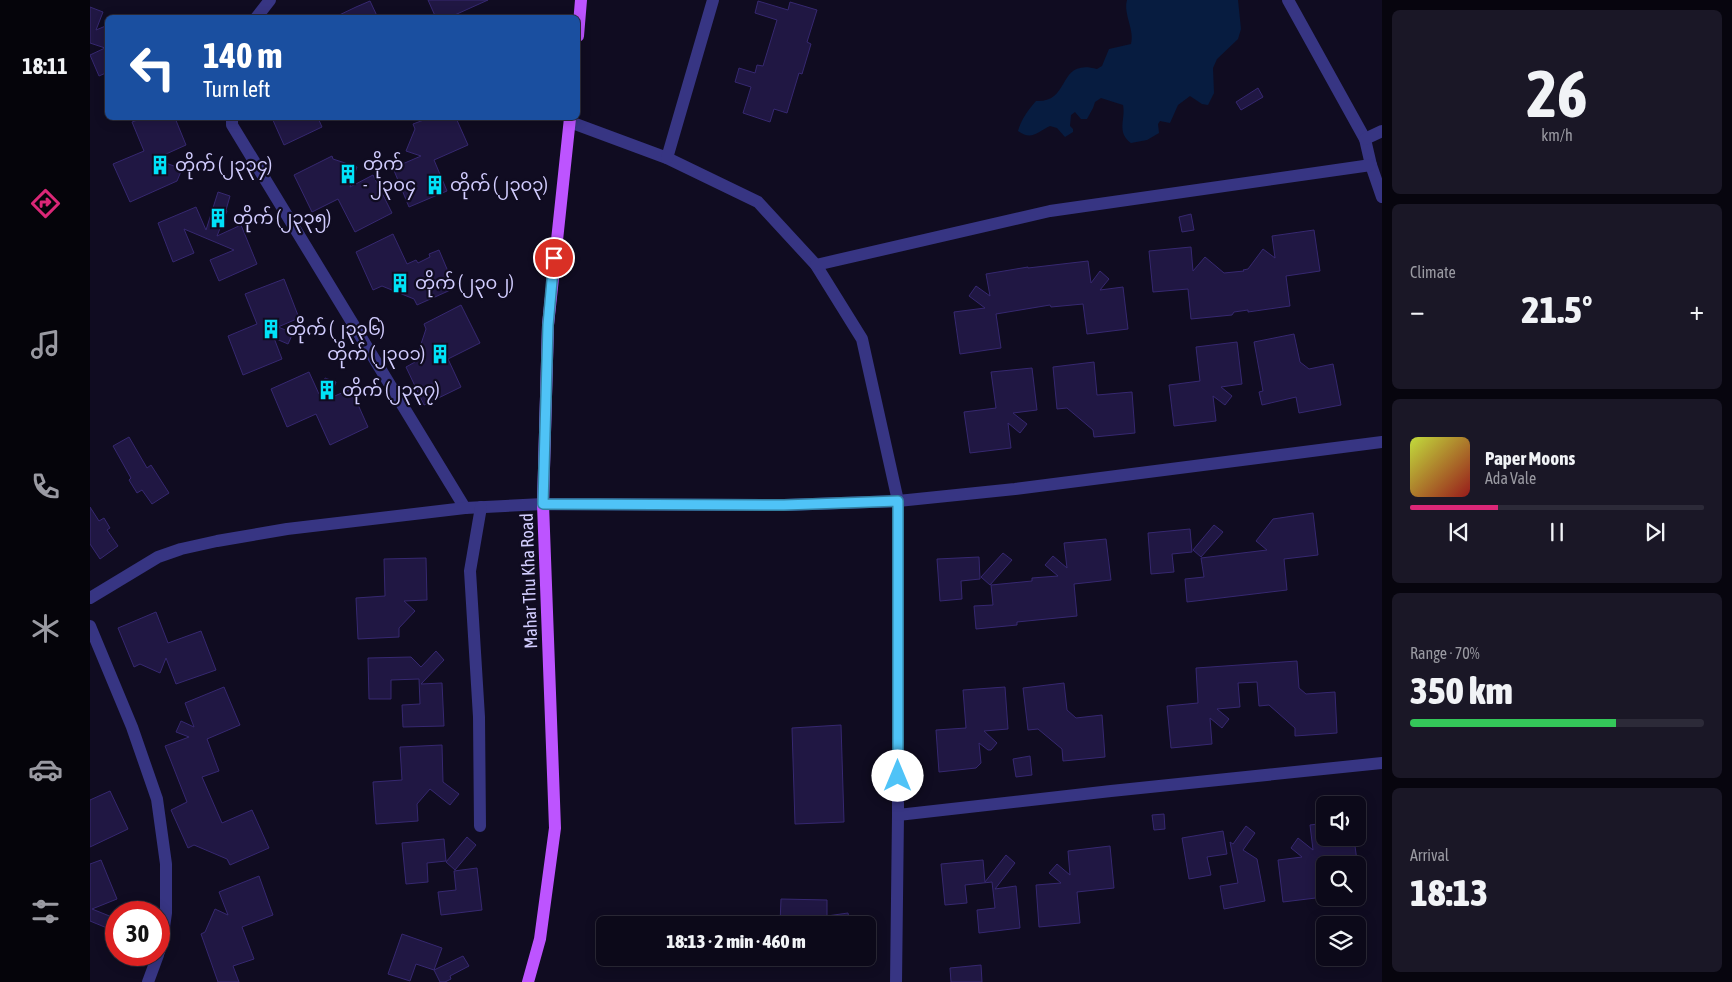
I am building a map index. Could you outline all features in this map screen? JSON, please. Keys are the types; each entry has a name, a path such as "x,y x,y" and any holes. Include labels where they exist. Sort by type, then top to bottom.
{"main road":[{"path":"580,15 581,0"},
{"name":"Mahar Thu Kha Road","path":"528,982 540,939 555,828 543,504 548,325 570,120"}],"street":[{"path":"258,15 270,0"},
{"path":"668,158 713,0"},
{"path":"1288,0 1366,139 1371,165 1382,197"},
{"path":"232,120 232,125 465,508"},
{"path":"570,120 668,158 758,202 816,265 862,339 898,501 896,982"},
{"path":"1366,139 1382,131"},
{"path":"816,265 1050,211 1371,165"},
{"path":"90,598 158,557 181,549 287,529 465,508 543,504 784,505 898,501 1015,489 1382,442"},
{"path":"480,826 479,717 470,571 481,507"},
{"path":"90,626 132,727 157,799 166,864 166,901"},
{"path":"898,815 1382,763"},
{"path":"148,982 154,966"}],"water":[{"path":"1127,0 1238,0 1241,29 1238,39 1217,59 1213,68 1214,93 1208,105 1202,104 1190,96 1178,105 1170,123 1160,121 1158,124 1159,133 1147,140 1131,143 1126,139 1123,130 1123,105 1101,98 1095,102 1087,119 1081,119 1075,112 1071,115 1070,126 1073,132 1065,137 1057,128 1050,126 1031,135 1018,131 1025,115 1036,101 1047,100 1055,95 1069,75 1075,70 1084,67 1097,69 1102,66 1109,49 1131,44 1132,33 1126,11"}],"building":[{"path":"428,0 488,0 455,15 435,15"},
{"path":"370,1 377,15 339,15"},
{"path":"758,1 788,10 790,2 817,10 807,42 811,44 802,74 799,73 787,113 774,109 770,122 743,113 751,87 735,82 739,68 755,73 757,65 763,66 777,20 755,13"},
{"path":"90,7 103,12 96,30 105,26 105,48 90,43"},
{"path":"105,48 105,73 99,76 90,55"},
{"path":"1258,88 1263,97 1241,110 1236,102"},
{"path":"138,120 176,120 186,145 155,159 182,169 177,181 130,202 113,164 144,151 132,122"},
{"path":"273,120 319,120 322,127 284,145"},
{"path":"424,120 457,120 468,145 434,160 447,191 409,207 393,168 421,156 406,151 415,129 413,124"},
{"path":"332,156 333,159 357,167 350,187 373,175 392,213 355,232 338,199 312,212 294,175"},
{"path":"218,192 230,196 227,211 217,236 241,225 257,264 219,281 210,260 234,250 184,229 194,253 173,262 158,223 196,207 206,230"},
{"path":"1191,214 1194,230 1182,232 1179,217"},
{"path":"1314,230 1320,271 1286,276 1290,306 1248,312 1248,310 1234,312 1232,315 1191,319 1188,289 1153,292 1149,251 1191,247 1193,271 1205,257 1224,273 1244,271 1248,269 1263,249 1275,258 1272,236"},
{"path":"393,234 407,264 416,260 418,263 430,257 429,254 439,250 455,288 417,305 414,299 382,286 373,290 356,252"},
{"path":"1088,261 1091,283 1100,271 1109,279 1100,290 1123,287 1128,329 1087,334 1083,304 1051,307 1050,305 996,314 1001,348 960,354 954,312 985,308 969,296 976,286 990,296 986,274 1028,267"},
{"path":"284,279 299,318 278,327 293,333 288,344 274,338 282,359 243,375 228,336 257,324 245,294"},
{"path":"461,305 480,343 448,359 461,387 424,405 406,367 415,362 426,329 424,324"},
{"path":"1294,334 1300,362 1309,369 1333,364 1341,405 1299,413 1296,397 1262,405 1259,392 1263,391 1254,342"},
{"path":"1237,342 1242,384 1221,387 1232,396 1225,405 1213,396 1216,421 1174,426 1169,385 1200,381 1196,347"},
{"path":"1094,362 1097,395 1132,392 1135,433 1094,437 1093,430 1067,408 1057,409 1053,367"},
{"path":"1032,368 1037,410 1013,413 1027,424 1020,433 1008,423 1011,448 970,453 964,412 996,408 991,372"},
{"path":"309,372 319,394 325,378 336,382 330,398 351,389 368,427 330,445 316,414 287,427 271,389"},
{"path":"129,437 147,468 151,465 169,493 152,504 142,490 137,493 113,446"},
{"path":"90,507 99,521 104,518 110,528 107,530 118,546 100,559 90,544"},
{"path":"1313,513 1318,555 1284,559 1287,590 1187,602 1185,579 1204,577 1201,558 1267,550 1256,541 1273,519"},
{"path":"1214,525 1223,532 1201,557 1193,550"},
{"path":"1190,529 1192,552 1172,554 1174,572 1151,574 1148,533"},
{"path":"1106,539 1111,580 1074,584 1077,616 1017,622 1017,625 976,629 974,606 993,605 991,585 1058,576 1045,565 1053,556 1067,568 1064,543"},
{"path":"1003,553 1012,560 990,585 981,577"},
{"path":"979,557 980,579 961,581 962,599 940,601 937,559"},
{"path":"426,558 427,600 404,601 415,611 399,628 399,637 358,639 356,598 385,596 384,559"},
{"path":"156,612 168,643 201,631 216,670 176,684 166,658 160,673 140,664 134,667 118,628"},
{"path":"436,651 444,660 421,684 442,683 444,726 403,727 402,705 420,704 419,679 391,680 391,699 369,699 368,658 411,657 421,667"},
{"path":"1297,661 1299,688 1306,694 1335,692 1337,733 1295,736 1295,728 1269,705 1259,706 1257,682 1238,683 1240,707 1217,709 1229,719 1222,728 1210,718 1212,744 1171,748 1167,706 1198,703 1196,668"},
{"path":"1064,683 1067,710 1076,718 1102,715 1105,757 1063,761 1062,749 1038,729 1028,730 1023,688"},
{"path":"224,687 240,725 207,739 219,771 202,777 222,823 252,810 269,848 230,865 227,859 194,845 188,848 171,810 187,802 165,746 189,737 176,732 181,721 194,727 185,703"},
{"path":"1005,687 1008,729 984,731 997,743 991,750 988,750 979,743 981,763 976,768 939,772 936,730 966,728 963,690"},
{"path":"841,725 844,822 795,824 792,728"},
{"path":"442,745 443,782 459,794 450,805 430,789 417,804 418,821 376,824 373,782 402,780 400,747"},
{"path":"1030,756 1032,775 1016,777 1013,759"},
{"path":"110,791 128,829 90,847 90,800"},
{"path":"1164,814 1165,829 1154,830 1152,815"},
{"path":"1316,824 1316,846 1355,846 1356,856 1316,856 1316,898 1283,902 1278,860 1302,857 1291,848 1298,838 1313,850 1310,825"},
{"path":"1246,826 1255,833 1243,850 1257,859 1265,901 1224,909 1220,886 1238,883 1230,842 1233,844"},
{"path":"1223,831 1227,854 1207,857 1211,875 1189,879 1182,838"},
{"path":"467,837 476,845 455,870 446,862"},
{"path":"444,839 446,861 427,863 428,882 406,884 402,843"},
{"path":"1110,846 1114,888 1077,892 1080,923 1039,927 1036,885 1061,883 1049,873 1057,864 1070,875 1068,851"},
{"path":"1006,855 1015,863 995,889 1016,886 1020,928 979,933 977,910 995,908 992,882 965,885 967,903 945,905 941,864 983,860 985,882"},
{"path":"101,860 117,899 105,901 105,904 92,909 105,914 105,927 90,921 90,864"},
{"path":"477,868 482,910 441,915 438,892 456,890 454,871"},
{"path":"259,876 273,915 242,927 254,959 233,966 239,982 218,982 201,934 205,932 215,909 228,915 219,892"},
{"path":"781,899 827,900 827,916 780,916"},
{"path":"848,913 848,916 827,916"},
{"path":"402,934 442,948 434,970 416,964 410,981 388,974"},
{"path":"463,956 469,966 450,976 451,979 445,982 440,982 434,970"},
{"path":"981,965 982,982 951,982 950,968"}],"place":[{"name":"တိုက် (၂၃၃၄)","path":"160,165"},
{"name":"တိုက် - ၂၃၀၄","path":"348,174"},
{"name":"တိုက် (၂၃၀၃)","path":"435,185"},
{"name":"တိုက် (၂၃၃၅)","path":"218,218"},
{"name":"တိုက် (၂၃၀၂)","path":"400,283"},
{"name":"တိုက် (၂၃၃၆)","path":"271,329"},
{"name":"တိုက် (၂၃၀၁)","path":"440,354"},
{"name":"တိုက် (၂၃၃၇)","path":"327,390"}],"route":[{"path":"554,258 548,325 543,504 784,505 898,501 898,776"}]}
